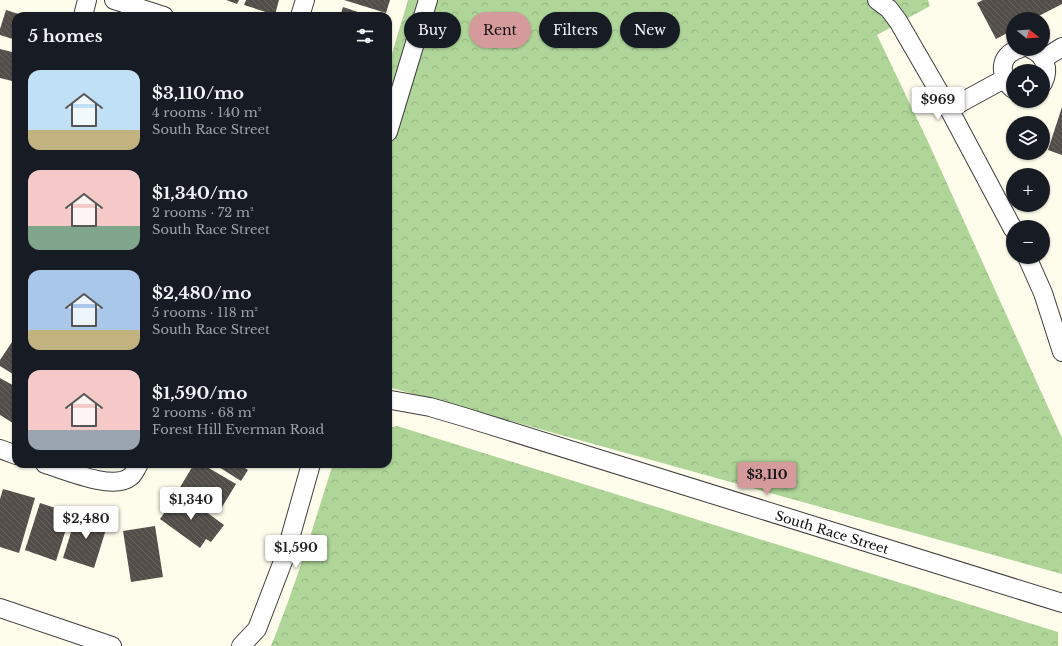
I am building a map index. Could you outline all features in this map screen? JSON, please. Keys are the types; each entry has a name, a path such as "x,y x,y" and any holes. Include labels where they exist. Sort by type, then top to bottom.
{"street":[{"path":"84,12 87,0"},
{"path":"114,0 152,12"},
{"path":"301,12 305,0"},
{"path":"392,119 428,0"},
{"path":"877,0 889,9 898,21 949,109 1008,220"},
{"path":"1050,50 1062,47"},
{"path":"1006,78 1003,72 1003,65 1008,56"},
{"path":"949,109 1006,85"},
{"path":"1030,264 1043,293 1062,352"},
{"name":"South Race Street","path":"392,400 430,407 464,417 1062,603"},
{"path":"0,450 12,454"},
{"path":"58,468 95,480 115,483 135,471"},
{"path":"246,644 257,629 285,556 310,468"},
{"path":"0,608 112,646"}],"green space":[{"path":"408,0 928,0 930,6 877,35 930,146 1062,438 1062,574 392,388 392,54 404,13 404,48 461,48 461,12 404,12"},
{"path":"397,426 1058,632 1058,646 271,646 296,580 332,468 392,468 392,427"}],"building":[{"path":"226,0 239,0 237,4"},
{"path":"246,0 279,0 276,12 266,12 244,5"},
{"path":"344,0 390,0 386,12"},
{"path":"983,0 1062,0 1062,4 1047,12 1006,12 1006,34 996,39 977,3"},
{"path":"343,7 358,12 341,12"},
{"path":"6,10 12,12 12,39 0,35 0,29"},
{"path":"0,49 12,52 12,81 0,78"},
{"path":"1062,107 1062,155 1050,151 1050,144"},
{"path":"12,342 12,374 0,366 0,360"},
{"path":"0,378 12,385 12,422 0,415"},
{"path":"192,468 209,468 236,484 219,512 179,489"},
{"path":"220,468 245,468 248,470 241,481"},
{"path":"3,489 35,498 19,553 0,547 0,499"},
{"path":"179,492 224,525 211,542 206,539 200,548 160,519"},
{"path":"40,503 71,513 56,561 25,550"},
{"path":"77,513 108,523 94,568 63,558"},
{"path":"155,526 163,577 131,582 123,531"}]}
